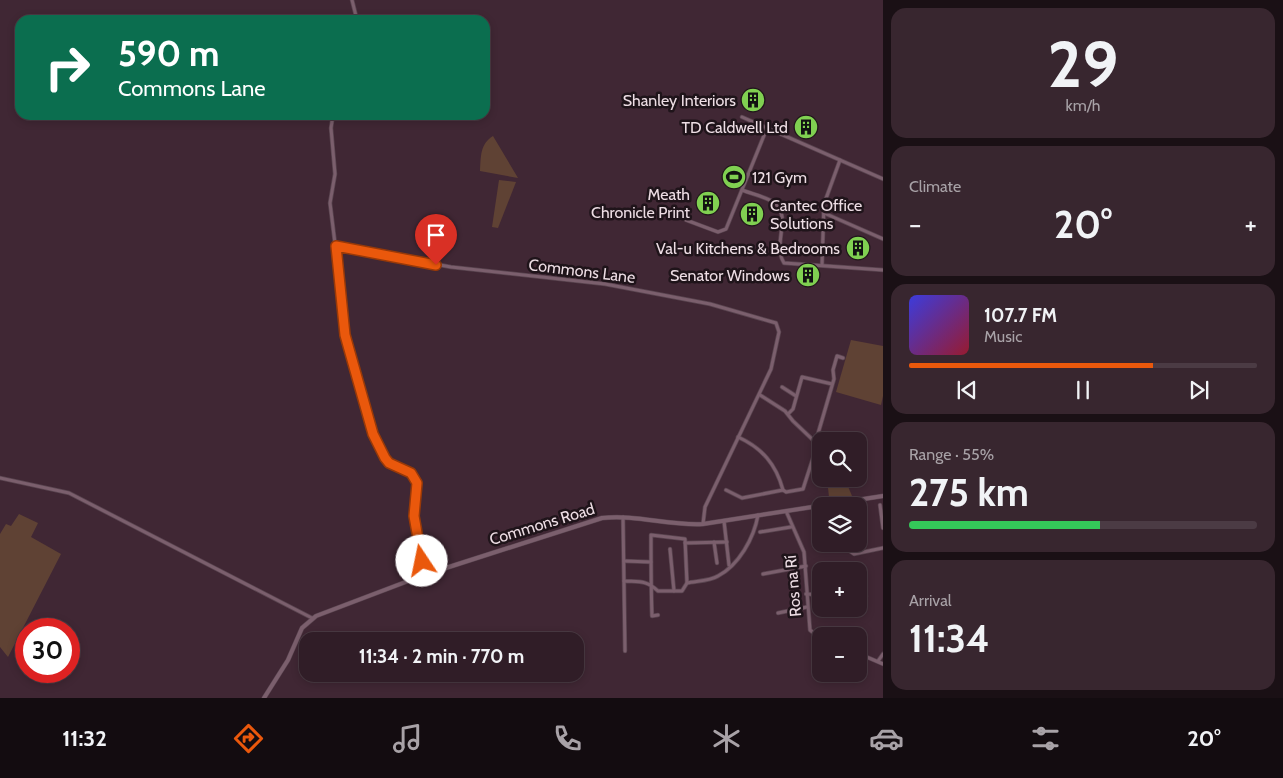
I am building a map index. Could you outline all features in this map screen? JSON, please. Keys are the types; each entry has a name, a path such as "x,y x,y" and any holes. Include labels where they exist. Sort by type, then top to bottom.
{"street":[{"path":"352,0 356,15"},
{"path":"742,117 883,179"},
{"path":"332,120 331,128 335,174 330,203 345,335 373,434 389,463 411,473 417,483 414,516 424,576"},
{"path":"686,220 718,232 722,231 728,224 766,128"},
{"path":"822,265 824,204 840,160"},
{"path":"742,190 773,202 779,208 782,217 779,250 784,263 883,270"},
{"path":"824,213 883,239"},
{"name":"Commons Lane","path":"336,246 453,268 605,284 710,304 776,323 779,332 771,369 705,507 703,524"},
{"path":"818,432 832,384 837,356 843,358"},
{"path":"788,414 793,409 802,377 832,384"},
{"path":"782,386 796,396"},
{"path":"760,395 788,414 812,439"},
{"path":"738,437 752,444 775,467 783,490"},
{"path":"726,490 742,498 783,490 786,492 798,491 805,485 812,462"},
{"path":"0,478 69,493 312,618 302,628 288,660 264,698"},
{"name":"Commons Road","path":"867,499 883,496"},
{"path":"880,506 883,528"},
{"name":"Commons Road","path":"312,618 424,576 591,520 623,516 674,523 703,524 812,508"},
{"name":"Ros na Rí","path":"786,511 791,527 804,552 807,607 809,627 812,633"},
{"path":"687,583 718,577 730,566 747,545 755,530 758,515"},
{"path":"623,516 625,651"},
{"path":"724,521 730,566"},
{"path":"760,532 791,527"},
{"path":"624,582 648,582 651,585 658,591 682,591 687,583 685,539 651,535 651,585 652,616 658,615"},
{"path":"714,542 718,563"},
{"path":"685,544 726,542"},
{"path":"867,551 883,548"},
{"path":"670,549 674,591"},
{"path":"851,552 854,554 864,552"},
{"path":"624,561 651,562"},
{"path":"763,574 806,566"},
{"path":"806,594 812,594"},
{"path":"778,613 807,607"},
{"path":"878,661 883,654"},
{"path":"867,657 883,664"}],"shaded area":[{"path":"493,136 518,178 480,171 483,147"},
{"path":"499,180 516,182 498,228 492,227"},
{"path":"851,340 883,346 883,396 881,405 836,392"},
{"path":"828,487 848,487 852,496 847,497 829,497"},
{"path":"19,514 38,523 31,537 61,554 28,618 15,618 15,643 8,657 0,647 0,534 6,524 11,526"}],"place":[{"name":"Shanley Interiors","path":"753,100"},
{"name":"TD Caldwell Ltd","path":"806,127"},
{"name":"121 Gym","path":"734,177"},
{"name":"Meath Chronicle Print","path":"708,203"},
{"name":"Cantec Office Solutions","path":"752,214"},
{"name":"Val-u Kitchens & Bedrooms","path":"858,248"},
{"name":"Senator Windows","path":"808,275"}],"route":[{"path":"422,561 414,516 416,478 411,473 389,463 373,434 345,335 336,246 436,265"}]}
